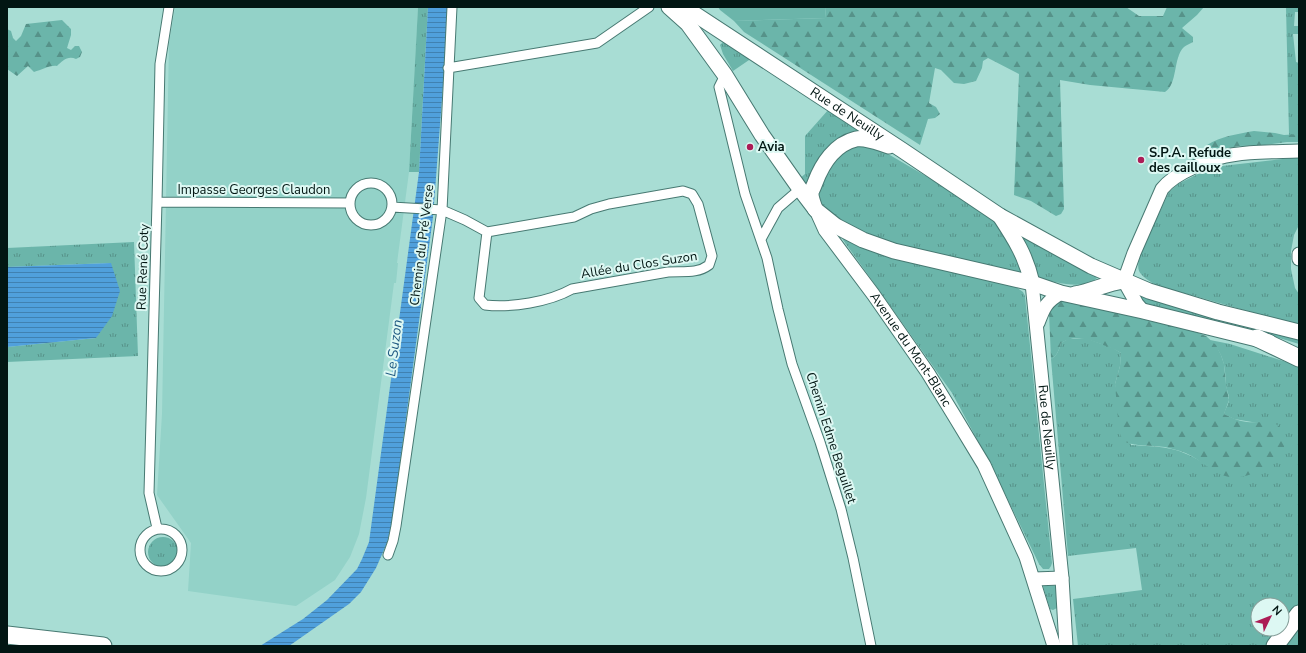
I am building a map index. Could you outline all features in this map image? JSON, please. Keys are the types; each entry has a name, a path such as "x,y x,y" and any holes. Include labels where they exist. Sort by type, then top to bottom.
{"highway":[{"path":"1257,338 1299,358"},
{"path":"1275,646 1299,614"},
{"path":"7,635 103,646"}],"main road":[{"path":"669,7 688,24 725,75"},
{"path":"689,9 725,75"},
{"name":"Rue de Neuilly","path":"689,9 1000,216 1090,266 1124,281 1204,308 1299,332"},
{"name":"Avenue du Mont-Blanc","path":"725,75 762,135 816,210 825,230 873,294 956,417 984,465 1026,557 1054,646"},
{"path":"902,150 871,141 857,139 834,151 826,161 811,194 816,210 836,226 863,240 881,247 1018,281 1032,283 1066,294 1257,338 1299,350"},
{"path":"1143,311 1137,304 1124,281 1134,253 1162,189 1170,180 1185,171 1217,158 1234,155 1299,151"},
{"name":"Rue de Neuilly","path":"1000,216 1019,246 1032,283 1062,578 1066,646"},
{"path":"1299,254 1299,259"},
{"path":"1037,327 1044,307 1050,300 1066,294 1088,292 1111,282 1124,281"},
{"path":"1034,579 1062,578"}],"street":[{"name":"Rue René Coty","path":"157,528 149,493 160,64 169,7"},
{"name":"Chemin du Pré Verse","path":"388,555 396,526 442,210 452,7"},
{"path":"448,68 597,43 649,7"},
{"name":"Chemin Edme Beguillet","path":"725,75 718,87 745,194 767,258 792,364 820,442 841,509 853,558 871,646"},
{"path":"366,183 380,184 386,188 390,194 392,207 390,214 385,220 372,225 365,224 354,216 351,210 351,196 355,190 366,183"},
{"path":"761,239 778,208 800,189"},
{"name":"Allée du Clos Suzon","path":"683,191 692,194 698,204 712,256 709,266 702,270 693,272 668,272 572,288 549,299 499,306 484,304 479,298 487,232 574,217 591,209 609,204 683,191"},
{"name":"Impasse Georges Claudon","path":"157,202 350,203"},
{"path":"392,207 442,210 487,232"},
{"path":"157,528 171,530 180,540 182,547 182,554 176,566 163,571 149,568 144,563 140,549 141,542 145,536 150,531 157,528"}],"shaded area":[{"path":"175,7 418,7 409,172 397,263 396,283 394,283 366,498 359,534 350,557 335,580 296,606 188,591 191,543 157,495 162,414 169,43"}],"green space":[{"path":"418,7 428,7 419,172 409,172"},
{"path":"718,7 825,7 826,18 734,21"},
{"path":"825,7 1126,7 1139,16 1163,16 1167,7 1204,7 1182,28 1193,37 1193,42 1185,46 1181,51 1178,57 1172,83 1165,92 1090,85 1060,80 1064,209 1061,214 1056,216 1031,201 1014,195 1019,74 988,58 983,61 982,68 976,81 964,84 954,83 941,70 935,68 929,103 936,107 940,114 935,118 928,119 920,145 744,32 734,21 826,18"},
{"path":"1286,7 1299,7 1299,12 1295,12 1294,26 1299,26 1299,34 1293,34 1296,62 1299,63 1299,135 1289,135"},
{"path":"62,20 71,29 71,35 67,48 71,50 75,46 79,46 82,52 80,57 76,59 68,58 57,66 48,67 34,72 28,66 17,76 7,69 7,29 11,31 13,38 16,41 21,36 26,24"},
{"path":"724,41 752,58 733,71 723,54 720,45"},
{"path":"829,109 868,135 823,157 805,187 799,179 805,174 805,136"},
{"path":"1254,131 1284,135 1299,134 1299,142 1239,146 1209,153 1207,145 1218,139"},
{"path":"859,145 883,151 965,199 988,216 997,224 1018,257 1022,273 930,254 873,237 836,218 820,202 819,187 832,163 844,150"},
{"path":"1299,157 1299,225 1294,235 1291,251 1291,269 1295,288 1299,294 1299,325 1159,286 1146,279 1139,272 1138,264 1140,254 1169,192 1178,184 1198,174 1222,166"},
{"path":"842,236 1016,287 1023,292 1025,296 1052,563 1049,569 1043,569 1039,564 992,467 952,393 843,240"},
{"path":"1021,236 1096,276 1097,278 1091,282 1077,285 1039,278"},
{"path":"134,242 138,356 7,362 7,347 96,338 111,263 7,267 7,248"},
{"path":"1141,295 1299,338 1299,344 1269,335 1148,307 1141,299"},
{"path":"1063,300 1196,332 1206,336 1216,345 1224,364 1229,400 1224,414 1241,421 1273,423 1277,425 1282,429 1285,436 1284,447 1273,461 1258,472 1240,477 1231,477 1222,475 1192,456 1180,451 1165,447 1144,446 1123,441 1119,431 1115,384 1120,366 1121,353 1093,341 1075,338 1061,343 1059,350 1051,359 1049,313 1053,305"},
{"path":"1085,338 1113,348 1121,353 1120,366 1115,384 1131,445 1168,448 1184,453 1202,462 1258,423 1234,419 1224,414 1229,395 1226,386 1223,360 1215,345 1210,340 1230,344 1299,366 1299,603 1290,616 1290,597 1250,597 1250,637 1276,637 1269,646 1078,646 1073,599 1142,590 1136,548 1068,556 1051,359 1059,350 1061,343 1068,339"},
{"path":"163,537 173,542 178,552 173,562 163,567 153,562 148,552 153,542"},
{"path":"1043,586 1057,586 1059,607 1053,610 1050,609"},
{"path":"1299,624 1299,646 1281,646 1290,637"}],"water":[{"name":"Le Suzon","path":"428,7 449,7 433,217 392,523 387,543 376,568 361,592 349,604 289,646 260,646 303,619 327,600 357,569 369,542 419,172"},
{"path":"111,263 120,291 112,316 96,338 7,347 7,267"}],"place":[{"name":"Avia","path":"750,147"},
{"name":"S.P.A. Refude des cailloux","path":"1141,160"}]}
